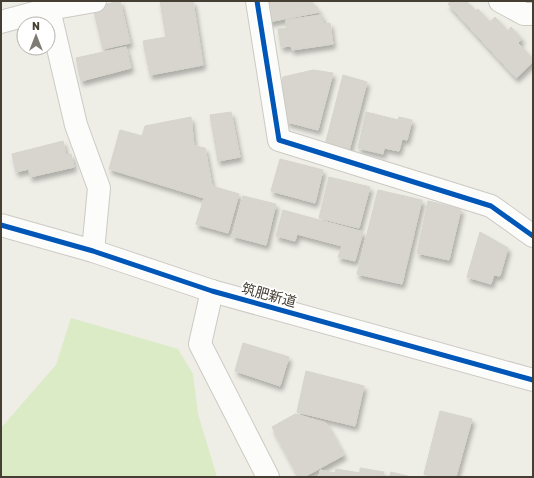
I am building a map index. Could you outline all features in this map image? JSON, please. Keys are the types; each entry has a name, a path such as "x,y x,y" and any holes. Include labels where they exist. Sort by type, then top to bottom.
{"street":[{"path":"1,22 48,5 95,1"},
{"path":"257,1 279,140 491,206 533,236"},
{"path":"500,1 524,14 533,14"},
{"path":"48,5 76,125 99,188 93,251"},
{"name":"筑肥新道","path":"1,225 93,251 212,291 533,380"},
{"path":"212,291 200,344 268,477"}],"green space":[{"path":"71,318 178,349 193,374 198,414 217,477 1,477 1,428 56,365"}],"building":[{"path":"120,1 130,43 103,49 94,11 99,6"},
{"path":"160,1 193,1 203,65 150,75 143,41 166,37"},
{"path":"269,1 311,1 320,12 268,22 265,9 270,8"},
{"path":"451,1 466,1 476,11 478,9 490,22 495,17 508,31 511,27 522,39 518,43 533,59 533,62 516,78 448,4"},
{"path":"322,15 323,24 330,23 333,44 292,50 291,46 281,47 278,29 287,28 286,20"},
{"path":"126,47 131,68 81,81 76,58"},
{"path":"313,70 333,73 318,130 287,122 280,88 283,77"},
{"path":"343,75 367,82 349,151 325,145"},
{"path":"231,112 240,157 218,161 210,115"},
{"path":"366,112 398,120 399,117 412,120 407,140 402,139 399,151 384,148 383,154 358,148"},
{"path":"191,117 194,146 205,148 212,186 239,194 228,233 196,224 204,198 109,169 120,130 142,136 145,126"},
{"path":"63,141 66,155 71,154 74,167 30,177 29,169 16,172 12,154"},
{"path":"280,159 323,170 315,203 271,191"},
{"path":"329,177 370,187 359,228 319,218"},
{"path":"378,190 422,200 402,284 357,274"},
{"path":"243,196 276,204 266,245 232,236"},
{"path":"428,201 461,209 449,260 417,253"},
{"path":"283,210 363,232 355,261 338,257 342,246 297,234 295,241 276,236"},
{"path":"480,232 508,248 500,276 494,275 491,284 467,277"},
{"path":"243,343 289,357 280,386 235,371"},
{"path":"306,371 364,386 355,426 297,412"},
{"path":"440,411 472,419 456,477 434,477 424,474"},
{"path":"295,414 326,423 344,455 304,477 299,477 272,427"},
{"path":"360,468 384,472 383,477 319,477 320,470 335,473 336,469 360,473"},
{"path":"391,472 411,477 389,477"}],"cycle path":[{"path":"257,1 279,140 491,206 533,236"},
{"path":"1,225 93,251 212,291 533,380"}]}
